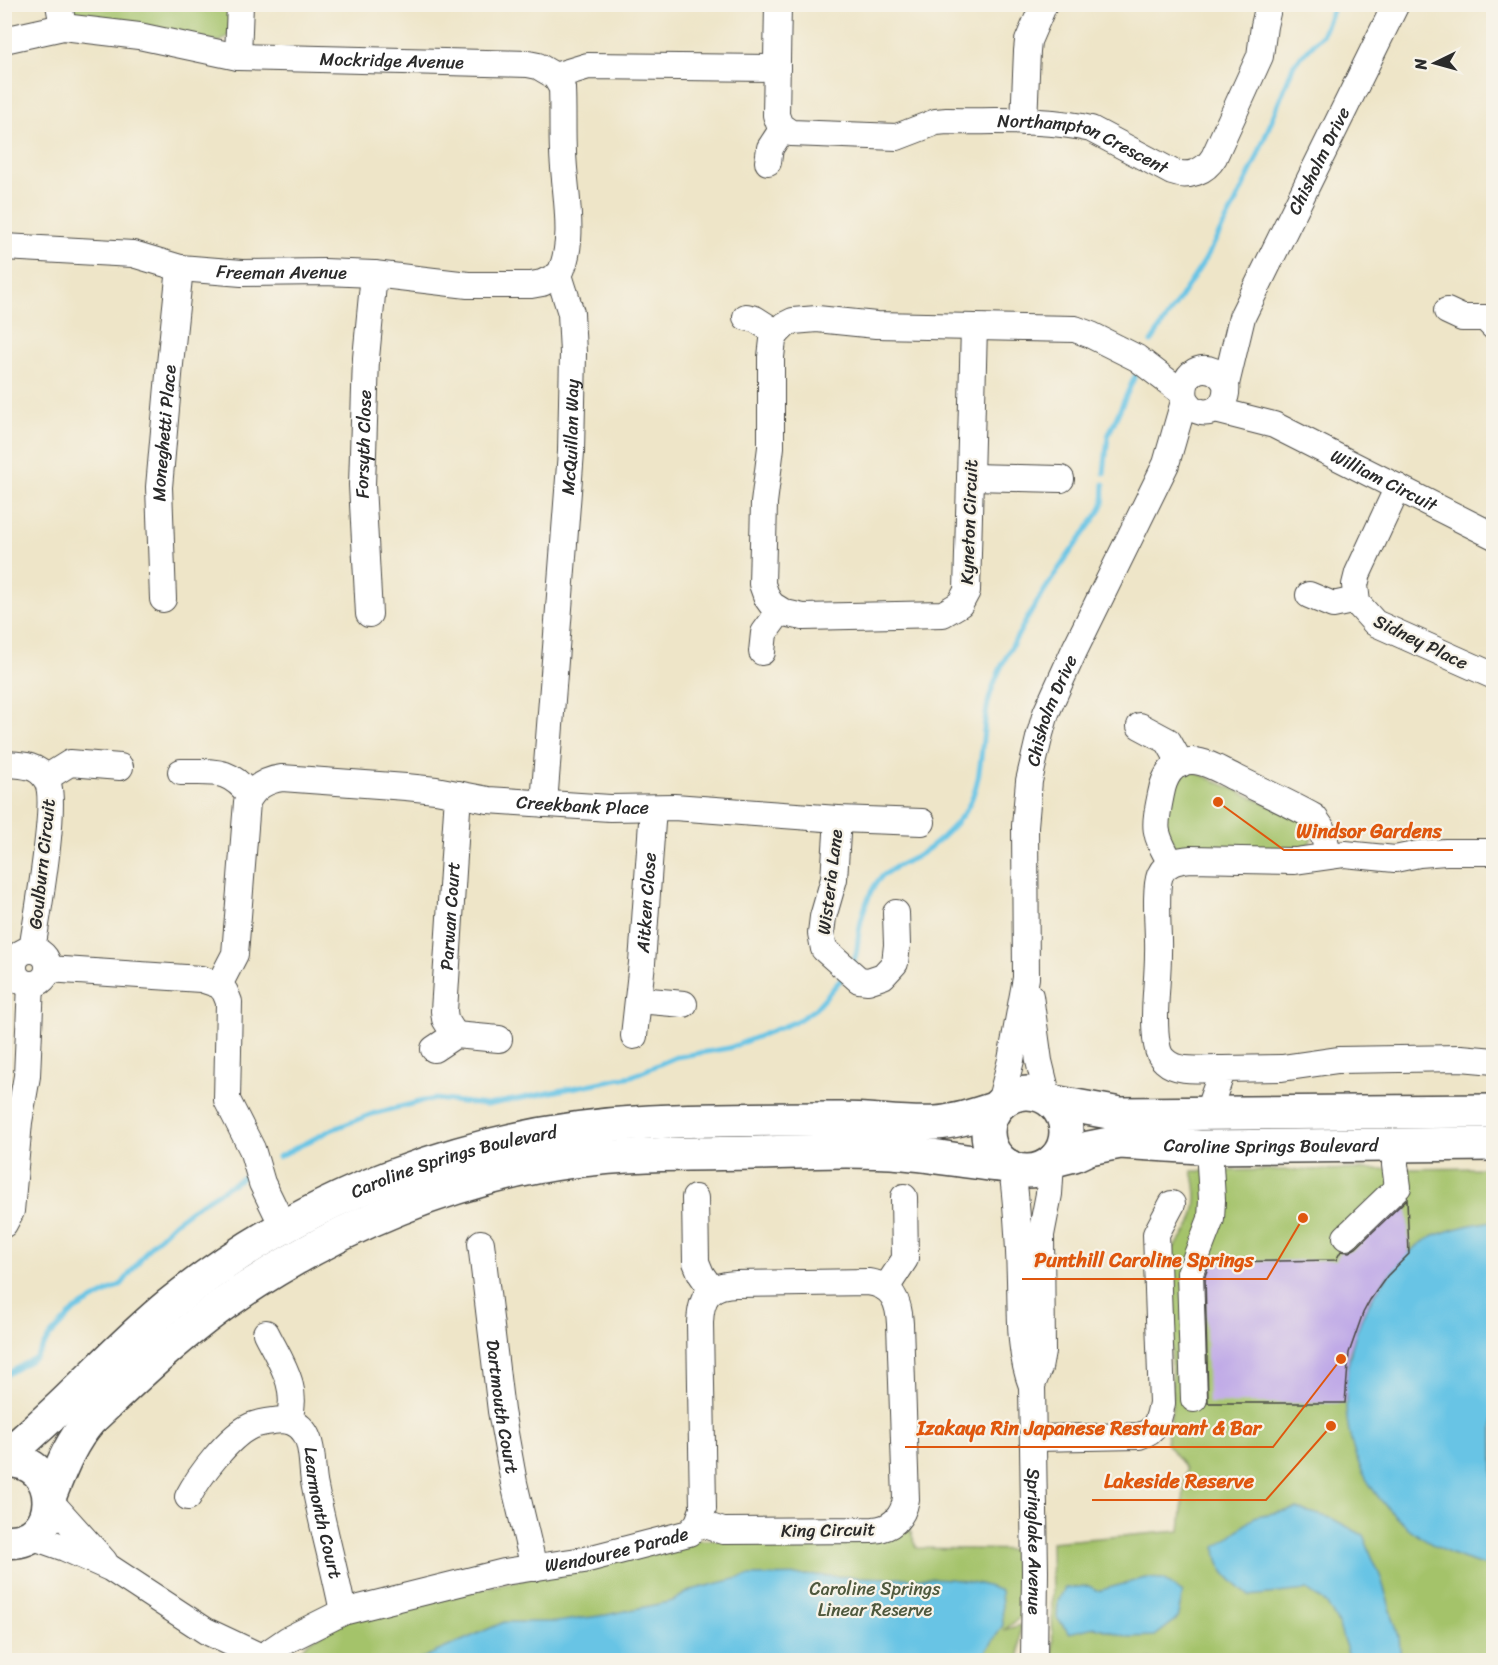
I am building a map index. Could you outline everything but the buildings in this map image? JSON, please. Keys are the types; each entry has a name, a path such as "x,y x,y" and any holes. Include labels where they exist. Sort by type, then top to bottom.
{"main road":[{"path":"1023,1092 1036,1093 1050,1100 1065,1120 1066,1131 1065,1142 1053,1161 1032,1170 1022,1171 1010,1167 999,1159 989,1141 988,1130 997,1106 1010,1096 1023,1092"},
{"name":"Caroline Springs Boulevard","path":"1050,1100 1120,1114 1494,1110"},
{"name":"Caroline Springs Boulevard","path":"4,1460 133,1336 210,1274 292,1223 356,1191 430,1163 497,1144 577,1128 651,1122 760,1120 852,1119 935,1123 955,1120 997,1106"},
{"path":"1394,1112 1395,1145"},
{"name":"Caroline Springs Boulevard","path":"1053,1161 1089,1148 1120,1142 1209,1147 1494,1143"},
{"name":"Caroline Springs Boulevard","path":"15,1544 45,1521 50,1498 67,1452 77,1435 90,1420 192,1328 236,1295 309,1250 376,1218 422,1200 490,1179 572,1161 656,1154 876,1152 912,1154 1010,1167"},
{"path":"292,1223 309,1250"},
{"path":"4,1460 23,1463 33,1468 47,1484 50,1498"}],"street":[{"path":"238,57 240,4"},
{"path":"768,162 770,148 783,128 778,123 776,115 778,4"},
{"path":"1024,122 1027,51 1044,4"},
{"name":"Northampton Crescent","path":"783,128 795,134 890,137 903,136 940,121 1024,122 1079,126 1091,129 1175,173 1198,172 1206,167 1214,157 1257,66 1269,4"},
{"name":"Chisholm Drive","path":"1226,385 1242,317 1396,4"},
{"name":"Mockridge Avenue","path":"4,40 61,16 139,36 238,57 528,64 538,66 555,76"},
{"path":"558,275 565,264 567,220 562,88 555,76 588,66 777,68"},
{"name":"Freeman Avenue","path":"4,247 133,254 180,268 242,273 374,274 468,285 542,284 558,275"},
{"name":"Moneghetti Place","path":"163,599 159,487 180,268"},
{"name":"Forsyth Close","path":"369,614 362,485 366,358 374,274"},
{"name":"McQuillan Way","path":"544,804 571,441 572,313 558,275"},
{"path":"1447,311 1462,318 1491,315"},
{"path":"746,317 755,319 777,333"},
{"name":"Chisholm Drive","path":"1197,370 1242,317"},
{"path":"762,652 764,633 780,611 767,598 762,579 764,503 771,447 771,357 773,340 785,325 807,319 876,325 1075,329 1137,358 1184,396 1189,405 1196,410 1204,412 1214,410 1224,400 1226,385 1215,371 1197,370 1137,358"},
{"name":"Kyneton Circuit","path":"780,611 802,617 943,614 960,604 967,591 974,327"},
{"path":"1184,396 1186,381 1197,370"},
{"name":"William Circuit","path":"1226,385 1274,425"},
{"name":"Chisholm Drive","path":"997,1106 1011,1060 1026,978 1025,826 1029,781 1040,734 1046,713 1075,649 1166,464 1184,396"},
{"name":"Chisholm Drive","path":"1166,464 1214,410"},
{"name":"William Circuit","path":"1214,410 1274,425 1494,536"},
{"path":"971,477 1061,479"},
{"name":"Sidney Place","path":"1398,487 1358,573 1356,600 1359,606 1375,623 1494,676"},
{"name":"Sidney Place","path":"1309,595 1333,605 1356,600"},
{"path":"1140,726 1168,741 1180,764"},
{"path":"1171,863 1159,841 1156,825 1165,778 1172,768 1191,761 1200,762 1314,817 1321,827 1329,855"},
{"name":"Goulburn Circuit","path":"4,764 31,766 46,778 51,794 42,889 26,967 27,1076 19,1122 11,1211 4,1224"},
{"name":"Goulburn Circuit","path":"46,778 70,764 120,767"},
{"path":"181,772 222,773 238,781 250,795 245,812 235,954 219,985"},
{"name":"Creekbank Place","path":"250,795 263,783 282,778 406,787 488,800 544,804 620,809 674,807 838,819 922,822"},
{"name":"Parwan Court","path":"455,1035 445,1019 444,1011 458,794"},
{"name":"Aitken Close","path":"634,1036 653,807"},
{"name":"Wisteria Lane","path":"838,819 834,879 823,917 821,933 824,949 828,955 859,980 868,981 883,976 895,963 896,913"},
{"path":"1494,852 1446,852 1395,859 1358,854 1329,855 1295,861 1191,860 1171,863 1161,872 1158,886 1159,951 1156,989 1158,1052 1167,1062 1177,1068 1282,1068 1338,1060 1461,1058 1494,1061"},
{"path":"26,967 201,979 219,985 225,992 230,1011 227,1100 252,1149 275,1173 292,1223"},
{"name":"Chisholm Drive","path":"1026,978 1035,1016 1039,1061 1050,1100"},
{"path":"638,1000 684,1004"},
{"path":"434,1049 455,1035 499,1039"},
{"name":"Caroline Springs Boulevard","path":"1207,1114 1223,1069"},
{"path":"1346,1237 1398,1187 1395,1145"},
{"path":"1194,1399 1190,1273 1211,1219 1209,1147"},
{"name":"Springlake Avenue","path":"1032,1386 1042,1352 1041,1235 1053,1161"},
{"name":"Springlake Avenue","path":"1010,1167 1018,1212 1021,1317 1025,1362 1032,1386 1034,1660"},
{"path":"695,1198 696,1262 712,1290 724,1284 868,1282 886,1288 905,1259 904,1197"},
{"path":"1034,1438 1139,1436 1148,1433 1158,1423 1162,1403 1156,1234 1172,1204"},
{"name":"Dartmouth Court","path":"481,1243 501,1411 514,1483 534,1568"},
{"name":"King Circuit","path":"698,1523 723,1531 873,1530 886,1528 899,1518 906,1499 900,1324 897,1301 886,1288"},
{"name":"Wendouree Parade","path":"261,1659 287,1640 343,1612 498,1573 584,1560 686,1535 698,1523 703,1509 701,1311 705,1298 712,1290"},
{"path":"188,1497 203,1471 243,1430 258,1423 289,1420 293,1390 266,1333"},
{"name":"Learmonth Court","path":"289,1420 304,1432 309,1444 314,1483 343,1612"},
{"path":"50,1498 110,1568"},
{"path":"15,1544 65,1548 110,1568 206,1631 261,1659"}],"green space":[{"path":"66,5 232,5 228,36 220,42 82,18 73,15"},
{"path":"1188,769 1305,821 1311,833 1310,843 1302,848 1176,849 1163,828 1168,791"},
{"path":"1493,1168 1494,1621 1491,1660 1053,1660 1051,1542 1180,1531 1186,1469 1166,1443 1172,1409 1170,1251 1185,1233 1194,1215 1196,1194 1192,1171"},
{"name":"Caroline Springs Linear Reserve","path":"909,1528 917,1548 1025,1550 1026,1613 1004,1630 1020,1625 1020,1660 291,1660 307,1643 345,1620 696,1540 887,1537"}],"water":[{"path":"1493,1221 1493,1567 1458,1557 1426,1541 1385,1506 1361,1468 1351,1442 1346,1388 1349,1360 1366,1309 1380,1286 1397,1265 1417,1246 1432,1237 1462,1227"},
{"path":"1297,1509 1331,1518 1363,1535 1381,1578 1399,1637 1401,1660 1350,1660 1339,1626 1327,1604 1307,1590 1249,1596 1222,1569 1216,1547 1256,1516"},
{"path":"747,1576 934,1578 961,1580 988,1586 1001,1591 1003,1625 981,1660 830,1660 736,1656 709,1660 418,1660 504,1622 556,1622 606,1615 673,1601 691,1590"},
{"path":"1145,1578 1163,1579 1183,1593 1177,1619 1155,1636 1129,1637 1095,1627 1069,1633 1057,1618 1058,1601 1065,1588 1089,1586 1098,1591"}],"waterway":[{"path":"1151,342 1205,260 1255,162 1294,64 1322,35 1335,4"},
{"path":"1104,473 1108,436 1135,376"},
{"path":"853,963 865,908 879,880 899,865 930,848 950,830 966,810 972,798 979,771 986,712 991,691 1009,652 1036,604 1100,511 1103,504 1104,484"},
{"path":"278,1157 331,1130 372,1114 423,1101 436,1099 487,1105 632,1076 676,1057 729,1048 797,1021 815,1009 844,976"},
{"path":"4,1376 36,1357 50,1336 75,1310 122,1284 151,1245 175,1222 245,1176"}],"place":[{"name":"Windsor Gardens","path":"1218,802"},
{"name":"Punthill Caroline Springs","path":"1303,1218"},
{"name":"Izakaya Rin Japanese Restaurant & Bar","path":"1341,1359"},
{"name":"Lakeside Reserve","path":"1331,1426"}]}
